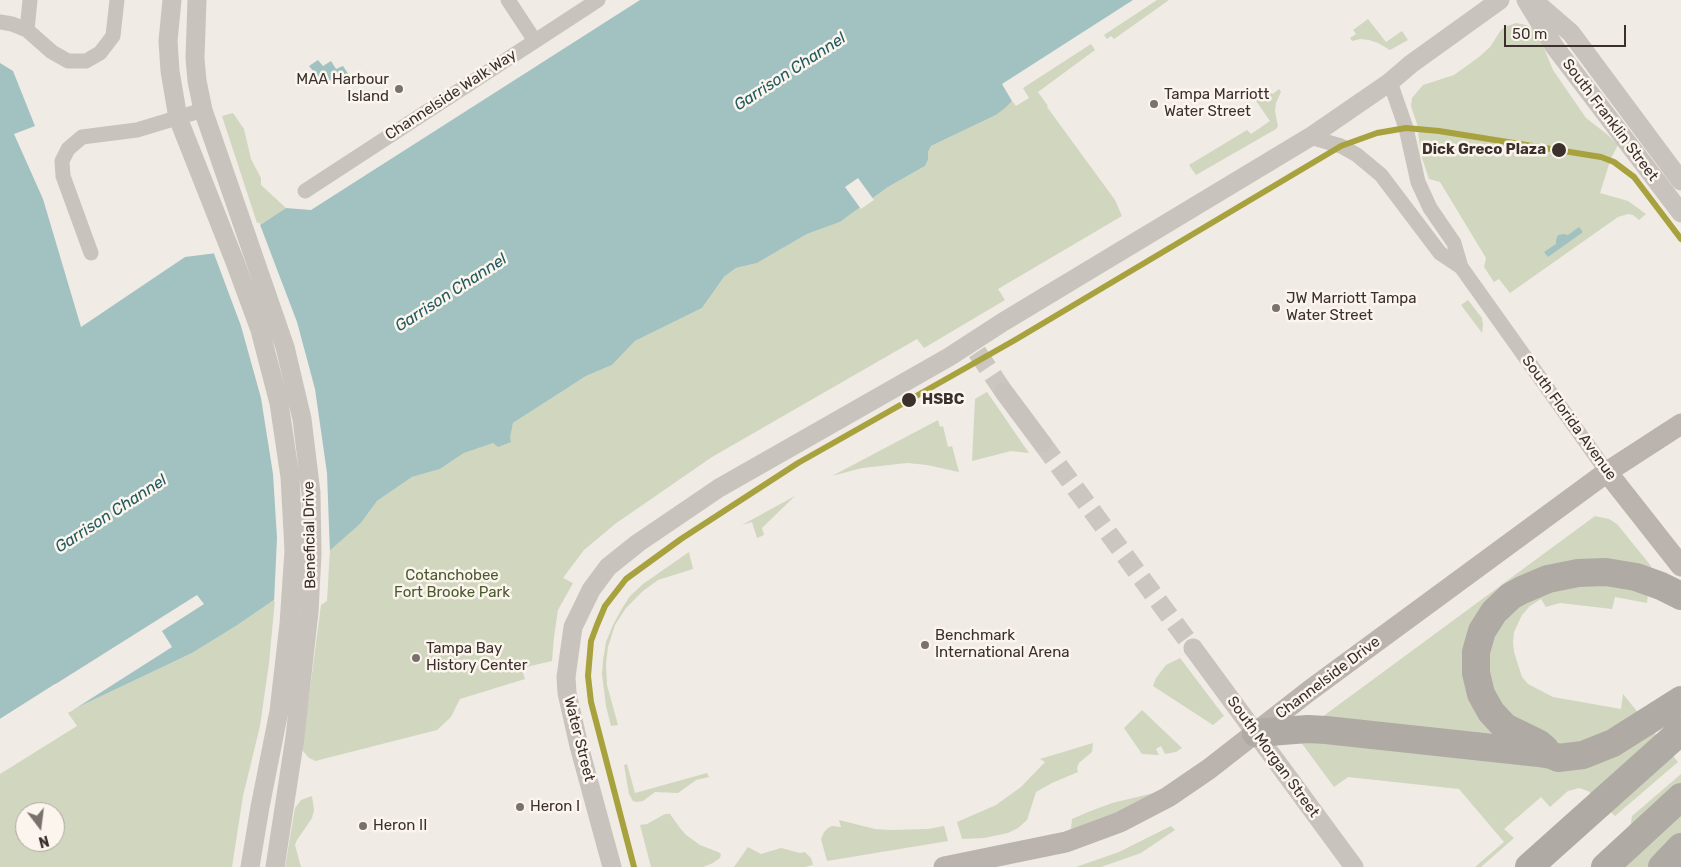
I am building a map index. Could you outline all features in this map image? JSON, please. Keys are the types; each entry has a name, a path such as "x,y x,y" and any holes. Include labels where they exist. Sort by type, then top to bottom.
{"highway":[{"path":"1551,755 1538,743 1505,727 1491,712 1481,694 1476,674 1476,652 1482,631 1494,612 1511,596 1522,590 1548,579 1578,573 1606,572 1628,575 1661,586 1681,596"},
{"path":"1256,733 1317,729 1551,755 1558,758 1583,755 1613,743 1681,700"},
{"path":"1529,867 1681,731"},
{"path":"1605,867 1681,797"},
{"path":"1662,867 1681,847"}],"main road":[{"name":"Channelside Drive","path":"944,867 997,862 1066,842 1094,833 1135,815 1168,797 1201,775 1309,691 1607,472 1681,424"},
{"name":"South Florida Avenue","path":"1607,472 1681,566"}],"street":[{"path":"27,30 30,0"},
{"path":"0,22 27,30 52,52 68,61 86,61 100,53 113,36 117,0"},
{"name":"Beneficial Drive","path":"172,0 168,41 170,70 178,118 260,330 274,381 289,469 294,534 289,624 279,711 250,867"},
{"name":"Beneficial Drive","path":"197,0 195,58 197,81 203,110 277,318 293,376 302,419 309,470 313,523 309,612 295,737 275,867"},
{"path":"508,0 535,41"},
{"name":"Channelside Walk Way","path":"305,191 598,0"},
{"name":"South Franklin Street","path":"1526,0 1554,46 1681,214"},
{"name":"South Franklin Street","path":"1533,0 1571,33 1681,180"},
{"name":"Water Street","path":"612,867 579,746 567,693 566,677 573,627 591,590 608,567 638,543 719,488 974,348 1003,322 1310,137 1390,82 1495,3"},
{"name":"South Florida Avenue","path":"1390,82 1406,128 1418,182 1430,208 1454,243 1462,267 1607,472"},
{"path":"1601,107 1618,95"},
{"path":"91,253 63,176 62,161 68,149 82,137 136,130 203,110"},
{"name":"South Florida Avenue","path":"1310,137 1341,146 1357,155 1381,175 1440,253 1462,267"},
{"path":"1004,392 1042,443"},
{"name":"South Morgan Street","path":"1193,648 1354,867"}],"green space":[{"path":"1157,0 1169,0 1114,39 1111,36 1107,39 1104,35"},
{"path":"1368,19 1386,42 1402,31 1408,40 1390,50 1369,40 1360,39 1352,41 1350,38 1356,34 1353,30"},
{"name":"Dick Greco Plaza","path":"1516,23 1526,25 1534,30 1539,36 1553,70 1586,118 1618,145 1611,158 1600,193 1628,201 1646,214 1639,220 1633,215 1628,214 1618,217 1510,293 1499,279 1494,282 1484,267 1486,258 1440,182 1429,179 1421,155 1417,124 1411,106 1412,98 1423,85 1454,75 1490,47 1501,30"},
{"name":"Cotanchobee Fort Brooke Park","path":"1091,44 1095,50 1038,92 1115,200 1122,216 998,289 1005,300 924,348 917,339 712,457 615,524 584,550 563,578 573,583 558,610 552,661 526,667 522,670 525,679 460,699 451,717 437,730 316,761 309,758 302,750 321,605 327,601 330,549 361,523 377,501 412,477 440,469 464,453 489,444 496,444 509,437 513,423 586,376 612,365 635,341 702,308 724,277 736,268 757,263 807,234 840,222 888,187 925,166 931,146 996,115 1012,101 1016,106 1029,98 1023,88"},
{"path":"1279,89 1281,92 1275,111 1278,126 1276,129 1196,175 1189,165 1247,130 1251,134 1270,121 1256,101 1269,91 1273,94"},
{"path":"233,113 244,129 251,159 261,178 261,185 286,208 258,226 222,116"},
{"path":"1468,300 1482,318 1482,333 1461,305"},
{"path":"987,392 1029,453 1011,451 972,461 975,399"},
{"path":"938,420 940,427 943,426 948,447 952,446 959,472 907,463 862,468 832,476"},
{"path":"795,496 762,528 764,535 757,538 752,522 742,525"},
{"path":"1595,516 1609,519 1617,524 1651,566 1647,603 1615,597 1612,609 1560,603 1546,607 1541,599 1530,606 1522,615 1514,632 1514,652 1522,677 1528,684 1553,697 1621,709 1623,694 1678,762 1615,816 1588,791 1579,788 1568,791 1550,807 1541,797 1504,829 1514,838 1481,867 1475,867 1504,842 1459,789 1348,777 1334,787 1300,741 1318,720"},
{"path":"689,552 693,569 658,580 643,591 626,608 615,625 608,647 606,664 607,685 618,725 611,726 606,706 602,674 606,642 613,625 630,596 643,584"},
{"path":"275,599 269,663 260,726 243,796 232,867 0,867 0,774 77,726 68,713 72,710 192,653"},
{"path":"1180,658 1224,716 1213,725 1153,686 1156,678 1166,665"},
{"path":"1142,710 1182,748 1176,752 1165,754 1161,746 1156,749 1159,755 1142,754 1124,728"},
{"path":"1093,743 1092,752 1079,763 1078,772 1036,792 1027,820 1018,828 1008,833 984,838 962,839 957,822 996,805 1021,787 1045,762 1040,759"},
{"path":"627,764 635,793 707,773 709,777 696,780 678,793 655,792 643,801 636,802 633,801 629,794 624,765"},
{"path":"1681,774 1681,867 1624,867 1632,816"},
{"path":"1154,793 1124,810 1071,829 1072,819 1088,812 1112,803"},
{"path":"312,796 314,810 312,818 295,845 301,867 285,867 295,808 301,800"},
{"path":"665,814 670,814 686,835 700,845 721,854 720,858 703,867 651,867 640,825 647,824"},
{"path":"839,820 875,829 890,830 928,829 944,826 948,841 827,861 821,839 828,828 832,826 841,827"},
{"path":"1171,826 1175,830 1141,853 1101,867 1076,867 1119,852"},
{"path":"748,847 761,854 781,848 800,853 805,852 811,858 813,865 805,867 734,867"}],"water":[{"name":"Garrison Channel","path":"640,0 1133,0 1002,84 1012,101 996,115 931,146 925,166 888,187 840,222 807,234 757,263 736,268 724,277 702,308 635,341 612,365 586,376 513,423 510,437 511,442 498,447 493,443 464,453 440,469 412,477 377,501 361,523 284,593 236,626 192,653 72,710 55,684 0,719 0,63 13,71 35,126 14,134 43,199 81,327 185,257 217,253 286,208 311,210"},
{"path":"318,60 323,66 331,61 336,69 343,66 349,75 339,81 325,81 317,76 309,66"},
{"path":"1579,227 1583,232 1548,257 1544,252 1556,244 1558,235 1568,235"}],"pier":[{"path":"858,178 874,200 861,209 845,187"},
{"path":"259,222 297,322 315,389 327,473 330,553 285,595 274,602 277,538 273,474 261,398 241,326 213,251"},
{"path":"197,595 204,604 162,631 172,647 70,712 55,687 0,722 0,719"}],"tunnel":[{"path":"977,352 1004,392"},
{"path":"1042,443 1193,648"}],"transit line":[{"path":"634,867 591,702 588,676 591,641 597,625 605,606 626,579 681,539 798,463 1015,340 1341,146 1377,133 1406,128 1439,131 1601,157 1614,162 1634,177 1681,239"}],"place":[{"name":"MAA Harbour Island","path":"399,89"},
{"name":"Tampa Marriott Water Street","path":"1154,104"},
{"name":"Dick Greco Plaza","path":"1559,150"},
{"name":"JW Marriott Tampa Water Street","path":"1276,308"},
{"name":"HSBC","path":"909,400"},
{"name":"Benchmark International Arena","path":"925,645"},
{"name":"Tampa Bay History Center","path":"416,658"},
{"name":"Heron I","path":"520,807"},
{"name":"Heron II","path":"363,826"}]}
